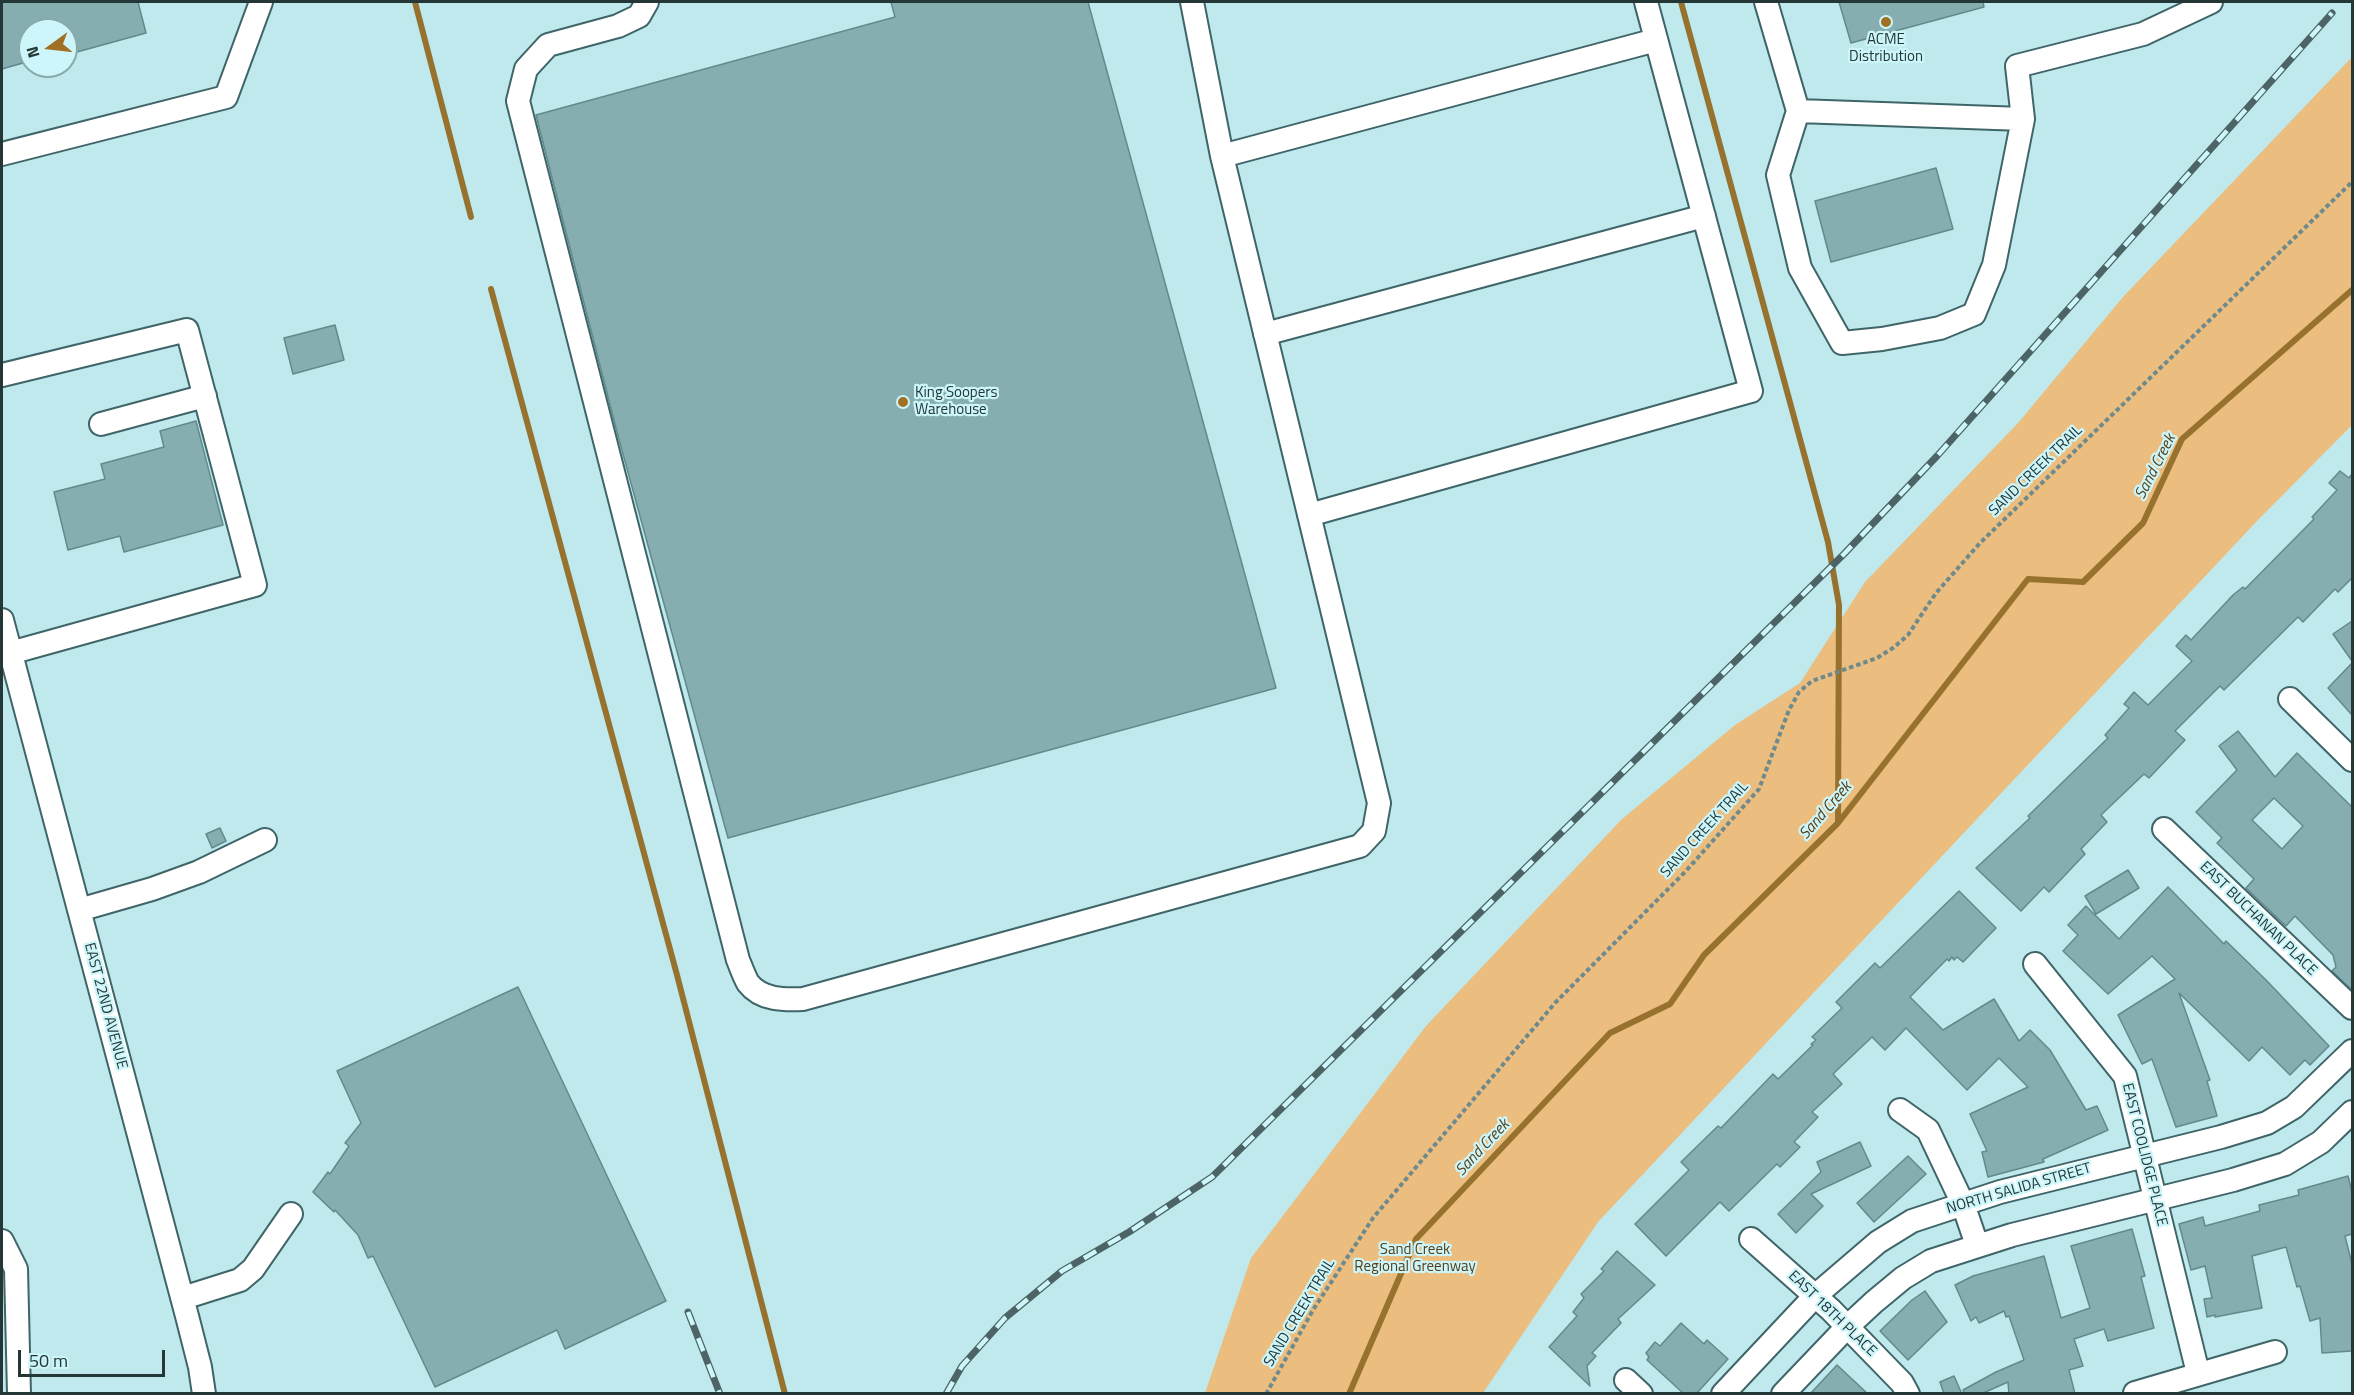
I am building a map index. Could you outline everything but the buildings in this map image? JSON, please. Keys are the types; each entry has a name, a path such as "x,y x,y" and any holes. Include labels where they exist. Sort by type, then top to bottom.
{"street":[{"path":"2,154 226,97 261,2"},
{"path":"647,2 639,16 618,26 548,45 526,69 518,101 738,960 748,983 763,994 780,1000 803,999 1360,846 1374,831 1379,803 1222,156 1192,2"},
{"path":"1309,515 1751,391 1646,2"},
{"path":"1766,2 1798,111 1778,175 1800,268 1842,343 1882,339 1940,328 1974,314 1994,265 2023,119 2017,66 2143,34 2211,2"},
{"path":"1222,156 1656,40"},
{"path":"1798,111 2023,119"},
{"path":"1264,334 1704,216"},
{"path":"2,375 187,330 255,585 10,653"},
{"path":"101,424 205,396"},
{"name":"EAST 22ND AVENUE","path":"2,620 183,1298 200,1367 204,1394"},
{"path":"2290,699 2352,760"},
{"name":"EAST BUCHANAN PLACE","path":"2164,829 2352,1008"},
{"path":"79,910 152,889 190,875 265,840"},
{"name":"EAST COOLIDGE PLACE","path":"2035,964 2125,1076 2199,1373"},
{"name":"NORTH SALIDA STREET","path":"1723,1394 1815,1296 1878,1242 1912,1221 2000,1192 2222,1137 2267,1123 2294,1107 2352,1051"},
{"path":"1900,1110 1928,1130 1964,1204 1977,1245"},
{"path":"1783,1394 1846,1328 1903,1278 1931,1261 1977,1245 2233,1180 2285,1164 2321,1142 2352,1112"},
{"path":"183,1298 240,1280 253,1269 291,1214"},
{"name":"EAST 18TH PLACE","path":"1751,1239 1831,1310 1902,1383 1908,1394"},
{"path":"2,1240 16,1269 10,1335 19,1394"},
{"path":"2135,1393 2275,1352"}],"path":[{"name":"SAND CREEK TRAIL","path":"1266,1394 1313,1310 1373,1218 1555,1003 1685,872 1759,789 1795,698 1805,686 1821,677 1886,654 1900,643 1936,594 1980,543 2352,182"}],"green space":[{"name":"Sand Creek Regional Greenway","path":"2352,57 2352,425 2257,521 1598,1222 1483,1393 1205,1393 1251,1258 1426,1026 1622,819 1735,725 1800,683 1865,582 2018,423 2123,297"}],"waterway":[{"path":"415,2 471,217"},
{"path":"1681,2 1828,542 1839,605 1838,823"},
{"path":"491,289 677,975 785,1394"},
{"name":"Sand Creek","path":"1349,1394 1416,1239 1610,1033 1670,1004 1704,955 1838,823 2028,579 2083,582 2143,523 2182,439 2352,290"}],"railway":[{"path":"946,1394 962,1366 1005,1318 1062,1271 1129,1232 1212,1177 1844,554 1937,456 2332,13"},
{"path":"688,1312 720,1394"}],"place":[{"name":"ACME Distribution","path":"1886,22"},
{"name":"King Soopers Warehouse","path":"903,402"}]}
